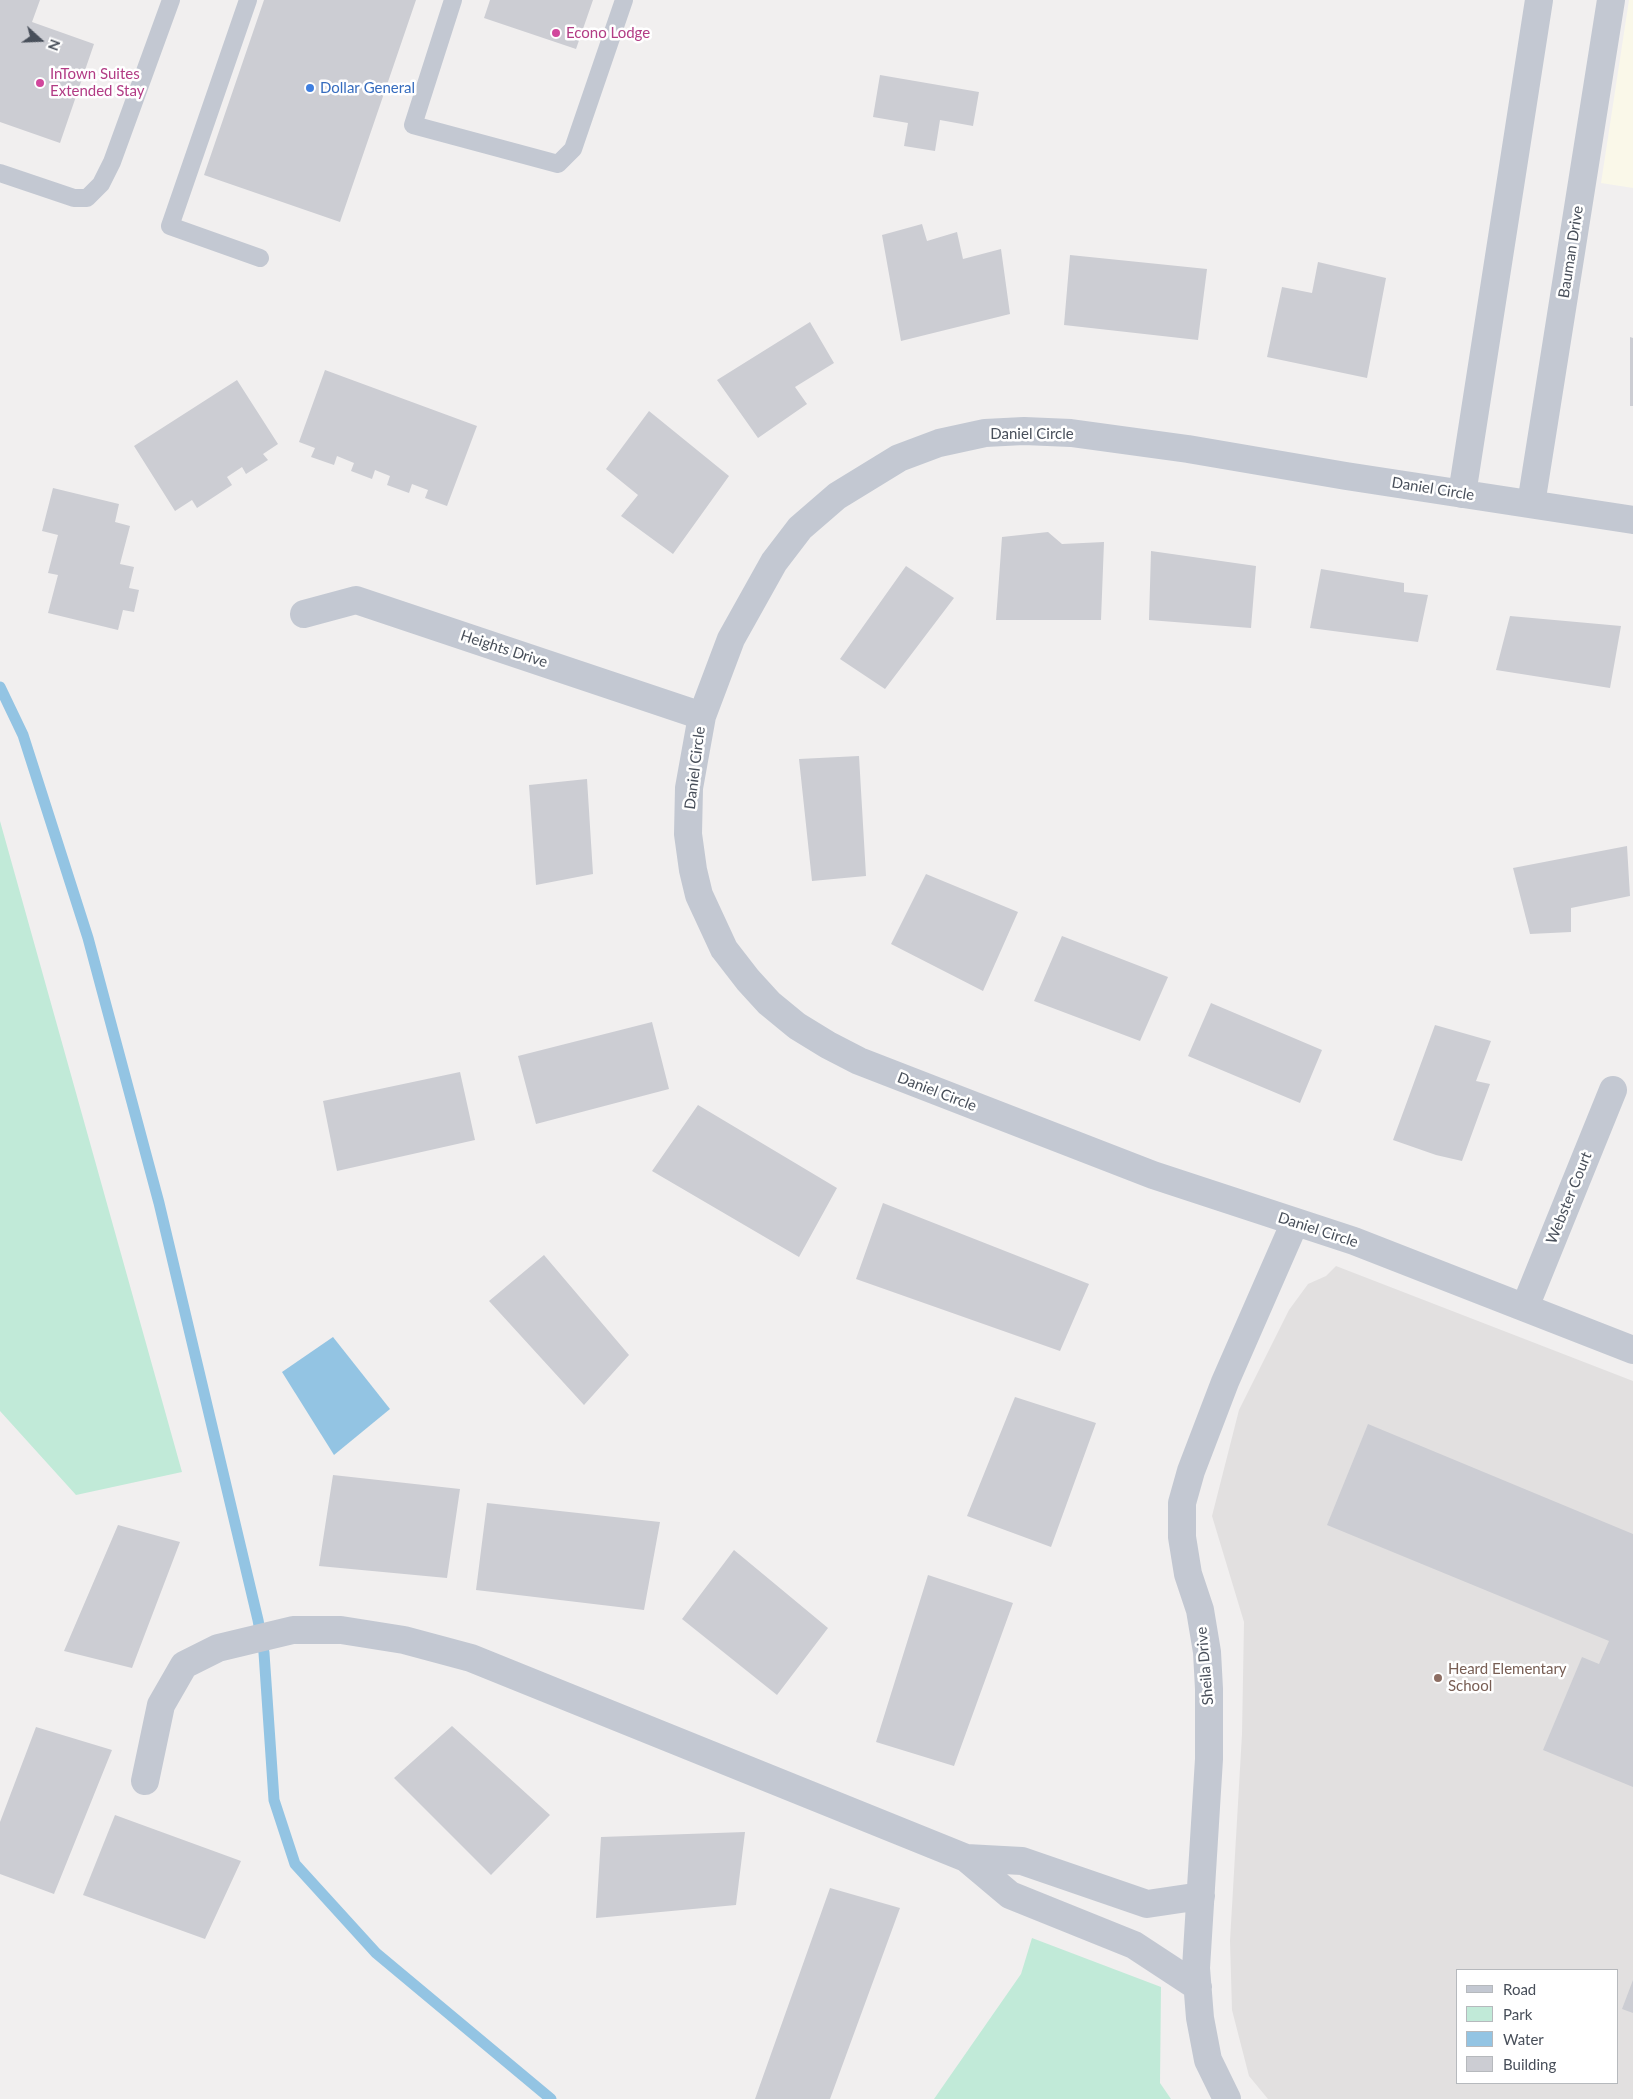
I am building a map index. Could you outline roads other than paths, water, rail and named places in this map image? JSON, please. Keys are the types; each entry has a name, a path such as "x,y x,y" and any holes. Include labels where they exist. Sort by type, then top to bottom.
{"street":[{"path":"1462,494 1539,0"},
{"name":"Bauman Drive","path":"1530,504 1611,0"},
{"name":"Daniel Circle","path":"1633,520 1188,449 1071,433 1024,430 985,433 939,443 899,458 837,496 800,528 774,562 751,601 732,639 702,716 689,788 688,834 699,895 724,949 769,1003 797,1026 828,1046 859,1061 1153,1175 1354,1241 1633,1350"},
{"name":"Heights Drive","path":"304,614 356,600 702,716"},
{"name":"Webster Court","path":"1525,1307 1613,1090"},
{"name":"Sheila Drive","path":"1227,2099 1208,2060 1200,2018 1196,1968 1209,1759 1209,1689 1207,1652 1200,1610 1188,1574 1182,1537 1182,1503 1191,1471 1225,1382 1295,1222"},
{"path":"146,1781 162,1705 184,1665 218,1648 292,1630 341,1630 404,1640 471,1658 966,1858 1010,1894 1134,1945 1198,1987"},
{"path":"966,1858 1022,1860 1147,1904 1201,1896"}],"lane":[{"path":"0,173 74,198 88,198 101,184 112,162 171,0"},
{"path":"248,0 170,226 260,258"},
{"path":"454,0 413,125 558,164 573,149 624,0"}],"water":[{"path":"333,1337 390,1409 334,1455 282,1372"}],"waterway":[{"path":"0,687 23,735 88,938 159,1203 258,1620 264,1653 274,1800 295,1864 376,1953 551,2099"}],"place":[{"name":"Econo Lodge","path":"556,33"},
{"name":"InTown Suites Extended Stay","path":"40,83"},
{"name":"Dollar General","path":"310,88"},
{"name":"Heard Elementary School","path":"1438,1678"}]}
